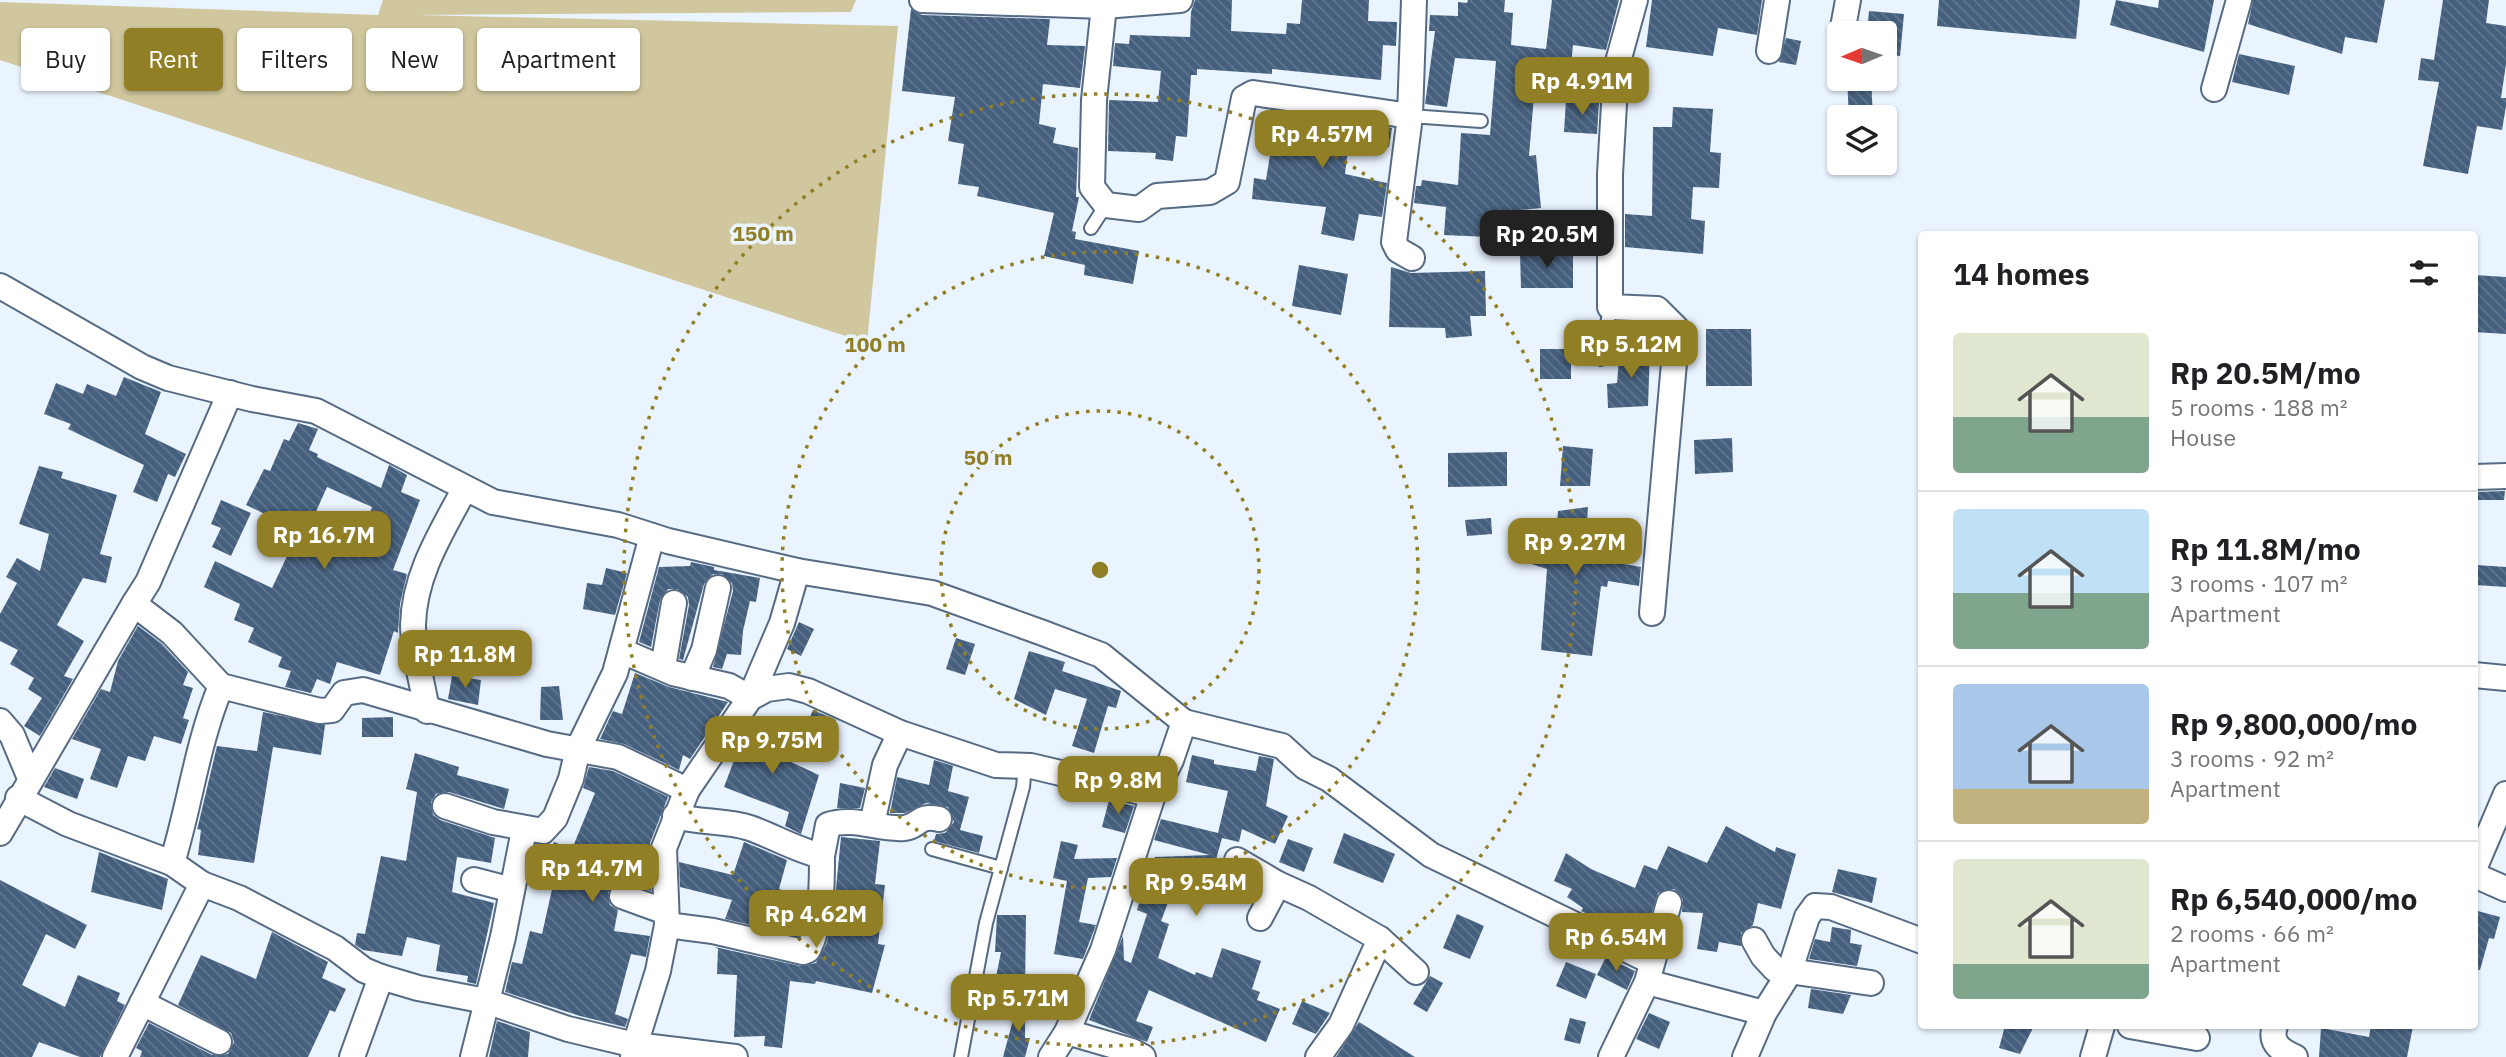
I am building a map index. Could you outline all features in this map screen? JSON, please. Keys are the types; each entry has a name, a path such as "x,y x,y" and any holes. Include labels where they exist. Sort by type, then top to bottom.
{"street":[{"path":"922,0 1104,6 1180,0"},
{"path":"1412,258 1398,250 1394,242 1410,116 1414,0"},
{"path":"1635,0 1616,69 1610,174 1610,297 1657,309 1676,330 1652,613"},
{"path":"1769,51 1777,0"},
{"path":"1844,21 1848,0"},
{"path":"2214,89 2239,0"},
{"path":"1104,6 1091,157 1092,187 1106,205 1139,209 1157,196 1219,190 1227,182 1244,98 1253,93 1410,116"},
{"path":"0,286 142,367 168,378 316,411 464,490 493,502 618,524 652,536 797,571 932,593 1101,654 1184,722 1282,746 1305,766 1329,779 1431,855 1650,972 1764,1013"},
{"path":"0,833 159,557 230,393"},
{"path":"2478,477 2506,476"},
{"path":"426,711 413,626 417,597 428,558 464,490"},
{"path":"445,806 524,830 543,831 555,818 571,779 578,748 607,692 622,651 652,536"},
{"path":"634,1051 658,971 666,918 664,848 687,790 750,698 782,623 797,571"},
{"path":"673,678 704,650 718,588"},
{"path":"673,678 674,603"},
{"path":"134,604 172,633 221,686 320,711 332,710 344,692 352,690 547,744 618,757 687,790"},
{"path":"622,651 673,678 729,686 750,698"},
{"path":"2478,675 2506,678"},
{"path":"172,863 188,811 210,711 221,686"},
{"path":"750,698 767,689 789,686 808,691 900,733 996,765 1026,765 1153,795"},
{"path":"0,721 12,735 24,788 68,824 172,863 202,884 239,898 335,948 364,970 418,988 485,1001 634,1051 735,1057"},
{"path":"1051,1057 1067,1032 1103,950 1153,795 1171,760 1184,722"},
{"path":"872,824 885,765 900,733"},
{"path":"2478,860 2506,794"},
{"path":"675,816 752,828 799,851 822,856"},
{"path":"622,896 666,918 796,951 808,950 814,933 822,887 822,856 828,825 841,820 903,828 923,818 939,819"},
{"path":"473,1057 524,830"},
{"path":"1237,860 1380,939 1416,972"},
{"path":"2478,876 2506,889"},
{"path":"474,880 512,890"},
{"path":"115,1057 202,884"},
{"path":"1260,919 1278,884"},
{"path":"1611,1057 1650,972 1669,903"},
{"path":"1745,1057 1764,1013 1789,973 1807,917 1815,906 1830,907 1918,940"},
{"path":"1318,1057 1341,1025 1380,939"},
{"path":"1754,940 1763,956 1775,968 1789,973 1871,983"},
{"path":"352,1057 381,977"},
{"path":"142,1003 219,1042"},
{"path":"2093,1057 2101,1029"},
{"path":"2147,1029 2197,1038"},
{"path":"2275,1029 2274,1041 2283,1055"},
{"path":"1067,1032 1132,1051 1143,1057"}],"lane":[{"path":"1562,85 1615,88"},
{"path":"1410,116 1480,121"},
{"path":"1091,228 1106,205"},
{"path":"1601,359 1610,297"},
{"path":"961,1057 986,923 1026,765"},
{"path":"932,849 1001,868"},
{"path":"1128,876 1152,884"}],"shaded area":[{"path":"383,0 856,0 851,12 417,15 898,26 867,343 95,91 110,91 110,28 21,28 21,67 0,60 0,2 378,15"}],"building":[{"path":"1195,0 1232,0 1231,31 1286,34 1287,23 1300,24 1302,0 1369,0 1368,21 1397,22 1396,46 1383,45 1381,80 1272,69 1272,74 1197,69 1197,75 1191,75 1187,137 1176,136 1173,161 1155,159 1156,153 1108,151 1109,100 1158,102 1161,71 1113,66 1115,43 1129,44 1130,35 1190,37 1191,12"},
{"path":"1468,0 1505,0 1504,12 1513,13 1511,45 1546,49 1552,0 1619,0 1606,50 1573,45 1570,75 1536,71 1529,156 1536,155 1541,208 1489,213 1488,237 1444,235 1446,207 1414,203 1416,186 1421,186 1422,180 1458,185 1461,133 1490,135 1496,61 1455,58 1447,107 1425,104 1435,31 1429,31 1430,15 1458,16 1458,2 1467,3"},
{"path":"1652,0 1762,0 1757,35 1718,28 1713,56 1646,47"},
{"path":"1939,0 2080,0 2076,39 1937,26"},
{"path":"2116,0 2158,8 2159,0 2214,0 2204,52 2110,25"},
{"path":"2253,0 2385,0 2377,43 2345,37 2342,54 2248,24"},
{"path":"2443,0 2489,0 2486,23 2506,26 2506,64 2501,98 2506,98 2506,106 2502,130 2477,126 2468,174 2423,166 2439,82 2418,80 2421,58 2434,60"},
{"path":"911,9 922,15 1050,19 1047,45 1085,46 1080,88 1043,84 1039,124 1056,128 1053,143 1078,148 1076,197 1079,197 1072,231 1076,232 1075,239 1139,251 1133,284 1084,275 1085,265 1044,256 1054,213 977,196 979,187 958,184 964,144 948,141 955,97 902,91"},
{"path":"1869,11 1904,14 1900,56 1897,56 1897,21 1868,21"},
{"path":"1786,38 1801,41 1796,65 1779,62"},
{"path":"2239,54 2295,66 2289,95 2232,82"},
{"path":"1848,91 1872,91 1872,105 1848,105"},
{"path":"1566,100 1599,102 1597,134 1564,132"},
{"path":"1673,107 1713,109 1710,152 1721,153 1719,188 1693,187 1691,219 1705,221 1703,254 1625,247 1625,214 1652,216 1653,127 1672,127"},
{"path":"1277,111 1392,128 1389,147 1349,140 1345,174 1387,183 1382,217 1359,214 1354,241 1321,234 1326,207 1252,199 1254,178 1266,180"},
{"path":"1573,252 1573,288 1521,288 1520,253"},
{"path":"1299,265 1348,274 1341,315 1292,306"},
{"path":"1391,267 1411,273 1485,271 1486,316 1470,316 1472,336 1446,338 1445,328 1389,327"},
{"path":"2478,275 2506,277 2506,334 2478,332"},
{"path":"1706,329 1751,329 1752,386 1706,386"},
{"path":"1620,348 1650,350 1648,406 1608,408 1607,384 1617,383"},
{"path":"1540,349 1571,349 1571,379 1540,379"},
{"path":"124,377 161,392 145,434 186,454 175,477 168,474 157,502 133,492 144,465 68,429 71,424 44,414 56,383 83,394 87,384 116,396"},
{"path":"298,423 318,429 309,450 318,454 317,457 381,488 389,465 407,475 401,492 420,500 393,570 407,574 400,604 398,633 394,631 380,675 337,662 330,684 317,679 311,693 285,687 291,671 278,667 282,657 248,642 254,628 234,620 240,604 204,587 215,561 272,588 298,533 352,556 359,538 361,540 372,507 327,487 306,534 246,505 264,469 270,471 284,439 289,441"},
{"path":"1732,438 1733,472 1695,474 1694,440"},
{"path":"1563,446 1593,449 1590,486 1560,486"},
{"path":"1507,452 1507,486 1448,487 1448,453"},
{"path":"39,466 63,472 61,478 117,495 100,554 112,557 106,583 83,578 57,625 84,641 64,676 73,679 40,736 24,726 42,698 28,689 34,678 10,664 18,650 0,641 0,614 17,583 6,577 17,558 40,571 49,534 19,524"},
{"path":"2505,491 2504,500 2478,500 2478,492"},
{"path":"221,500 251,513 231,556 212,547 221,528 211,524"},
{"path":"1588,507 1587,522 1618,528 1612,562 1641,567 1639,586 1608,581 1607,587 1601,586 1592,656 1541,650 1547,569 1519,560 1530,525 1556,534 1558,511"},
{"path":"1491,518 1492,534 1467,536 1465,520"},
{"path":"691,562 714,567 714,570 760,578 756,602 750,601 741,655 727,654 722,669 713,667 733,591 732,583 722,574 713,574 704,584 683,660 679,659 689,605 688,597 677,589 668,589 660,600 651,647 639,642 659,567 690,566"},
{"path":"2478,565 2506,567 2506,587 2478,585"},
{"path":"606,568 627,573 615,615 583,609 587,583 602,585"},
{"path":"799,622 814,629 801,656 787,649"},
{"path":"138,626 162,644 188,672 183,685 193,688 183,718 189,720 181,744 154,736 145,761 128,756 117,788 90,779 101,749 72,739 101,689 110,692 118,661"},
{"path":"956,638 975,644 965,675 946,669"},
{"path":"466,642 463,669 438,667 440,643"},
{"path":"1029,651 1065,662 1062,671 1121,691 1116,708 1108,706 1094,753 1072,746 1087,699 1055,689 1046,715 1014,699"},
{"path":"635,673 669,687 728,702 690,759 683,755 679,770 624,744 600,739 613,711 622,714"},
{"path":"452,676 481,680 478,705 448,699"},
{"path":"559,686 563,720 540,720 541,687"},
{"path":"813,710 836,720 831,736 806,726"},
{"path":"263,712 325,725 321,755 273,747 254,863 198,855 201,830 197,829 217,746 257,751"},
{"path":"756,716 777,727 765,750 819,775 801,834 785,826 789,812 724,787 744,734"},
{"path":"393,717 393,737 362,737 362,718"},
{"path":"415,753 459,767 457,775 509,789 504,809 449,792 436,794 431,802 433,815 440,820 495,838 491,863 457,857 452,892 494,903 476,984 467,982 468,976 436,971 440,945 407,937 402,956 363,950 355,945 357,933 365,934 381,856 406,861 417,792 406,789"},
{"path":"1192,755 1214,760 1214,764 1256,771 1259,756 1274,759 1266,806 1288,816 1275,844 1242,829 1239,842 1222,838 1212,874 1187,867 1180,889 1174,887 1161,921 1169,924 1158,958 1195,975 1196,972 1212,978 1222,948 1261,961 1252,989 1260,992 1257,1000 1280,1009 1266,1042 1149,990 1136,1021 1153,1027 1147,1042 1089,1020 1123,936 1124,960 1131,963 1147,914 1137,910 1143,890 1154,892 1160,886 1158,878 1149,874 1155,857 1210,855 1154,840 1161,819 1218,833 1228,791 1186,782"},
{"path":"934,760 953,766 948,791 969,797 960,830 983,836 979,853 934,841 936,834 945,833 954,822 948,807 926,803 905,813 890,813 897,777 929,785"},
{"path":"589,767 613,771 668,797 650,843 651,891 620,881 608,892 610,905 618,910 614,931 650,936 646,957 631,954 615,1014 628,1019 625,1027 505,992 512,962 522,964 530,931 542,934 557,867 547,863 554,842 572,849 595,793 583,788"},
{"path":"55,768 84,779 77,799 44,787"},
{"path":"840,783 865,788 860,808 837,808"},
{"path":"1109,800 1134,806 1125,833 1102,827"},
{"path":"1726,826 1775,852 1776,847 1796,854 1781,909 1758,903 1753,925 1741,933 1741,946 1719,942 1717,952 1697,949 1703,913 1682,912 1683,899 1674,889 1658,893 1645,933 1612,918 1608,924 1581,911 1583,908 1567,897 1572,889 1554,881 1566,853 1591,869 1635,888 1644,865 1657,870 1668,846 1707,863"},
{"path":"1344,833 1395,854 1383,883 1333,863"},
{"path":"841,837 880,841 875,884 885,885 878,944 885,945 872,993 816,981 815,984 790,981 782,1048 764,1046 765,1036 734,1037 737,975 717,974 718,949 715,947 800,966 816,963 826,945 833,919"},
{"path":"1288,839 1313,848 1304,872 1279,862"},
{"path":"1061,841 1078,845 1074,859 1117,858 1111,877 1088,878 1079,922 1096,925 1083,959 1054,954 1067,881 1053,878"},
{"path":"744,842 787,860 779,889 798,896 785,933 725,919 732,900 680,887 679,862 733,875"},
{"path":"99,852 168,879 162,910 91,892"},
{"path":"1838,869 1877,878 1872,903 1832,892"},
{"path":"0,880 87,925 75,949 46,934 22,985 65,1007 78,975 120,993 117,1001 125,1005 100,1057 80,1057 39,1042 32,1057 0,1057"},
{"path":"2478,911 2500,917 2494,939 2489,938 2480,970"},
{"path":"1457,914 1484,926 1470,959 1443,948"},
{"path":"997,915 1026,915 1025,993 994,987 1001,952 995,952"},
{"path":"1832,927 1851,930 1850,943 1862,945 1857,966 1809,959 1815,939 1830,942"},
{"path":"272,932 328,962 322,978 346,989 335,1012 330,1010 308,1057 140,1057 142,1051 136,1048 149,1023 212,1055 228,1054 234,1042 231,1033 178,1005 201,955 256,979"},
{"path":"1606,957 1635,971 1627,990 1597,975"},
{"path":"1566,962 1596,974 1586,999 1556,986"},
{"path":"1430,976 1443,983 1427,1012 1413,1004"},
{"path":"1811,989 1851,995 1843,1014 1808,1008"},
{"path":"1019,998 1025,999 1025,1038 1030,1038 1025,1057 1003,1057"},
{"path":"1302,1001 1330,1013 1316,1034 1292,1024"},
{"path":"1649,1013 1670,1022 1659,1049 1636,1039"},
{"path":"1570,1018 1586,1022 1580,1044 1564,1040"},
{"path":"497,1021 530,1032 528,1057 489,1057"},
{"path":"1359,1022 1415,1057 1336,1057"},
{"path":"2004,1029 2032,1029 2020,1054 1999,1048"},
{"path":"2321,1029 2369,1037 2370,1029 2412,1029 2407,1057 2319,1057"}]}
